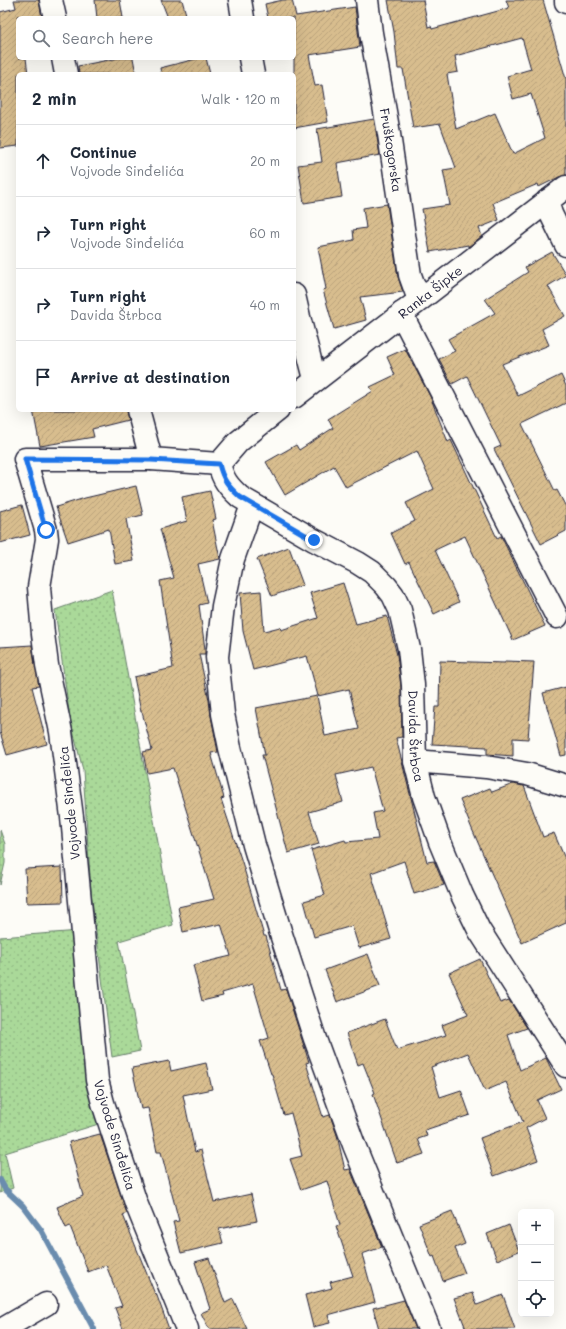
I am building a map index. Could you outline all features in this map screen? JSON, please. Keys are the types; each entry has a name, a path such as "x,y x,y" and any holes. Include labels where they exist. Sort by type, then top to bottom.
{"street":[{"path":"51,0 55,16"},
{"path":"240,0 243,16"},
{"name":"Fruškogorska","path":"367,0 410,275 411,332 557,617"},
{"path":"63,60 66,72"},
{"path":"250,60 253,72"},
{"name":"Ranka Šipke","path":"296,395 315,379 566,187"},
{"path":"547,201 551,214 566,245"},
{"path":"296,304 315,379"},
{"path":"139,412 151,460"},
{"path":"219,464 238,442 276,412"},
{"name":"Vojvode Sinđelića","path":"187,1329 136,1203 103,1103 97,1080 72,817 61,732 47,665 42,621 39,587 46,546 46,534 25,459 151,460 219,464"},
{"name":"Davida Štrbca","path":"219,464 224,481 240,497 314,540 358,563 372,572 393,595 400,610 409,649 413,685 415,761 424,797 440,842 462,895 479,930 566,1066"},
{"path":"252,505 233,559 223,606 217,657 223,714 230,748 254,844 315,1039 354,1145 429,1329"},
{"path":"415,761 493,768 527,774 566,786"},
{"path":"3,1329 46,1304"}],"green space":[{"path":"112,590 173,925 119,941 140,1051 112,1057 91,892 83,770 70,719 55,610"},
{"path":"0,830 5,844 5,863 0,885"},
{"path":"80,931 105,1122 5,1153 13,1188 0,1193 0,937"}],"building":[{"path":"14,0 39,0 42,16 16,16 16,60 26,60 28,72 16,72 16,146 0,148 0,12 16,8"},
{"path":"95,0 120,0 123,16 97,16"},
{"path":"161,0 182,0 186,16 167,16"},
{"path":"283,0 292,0 296,16 268,16 265,4"},
{"path":"388,0 423,0 428,27 431,26 432,29 509,8 506,0 543,0 566,79 566,175 539,187 538,184 493,203 499,220 479,228 482,236 468,247 468,245 430,252 422,209 450,205 443,170 456,168 440,124 413,128 403,69 398,69 394,32","holes":["522,38 531,69 507,76 513,99 531,94 545,138 513,154 495,113 456,129 447,74 458,72 455,56"]},
{"path":"355,7 360,47 309,55 315,86 322,85 328,122 296,128 296,72 294,72 294,60 296,60 296,16"},
{"path":"109,60 133,60 136,72 79,72 78,66"},
{"path":"192,60 206,60 210,72 161,72 160,68"},
{"path":"374,119 380,155 337,163 342,197 304,203 298,165 322,162 317,129"},
{"path":"387,204 398,277 403,292 360,297 366,320 334,329 323,290 326,289 318,247 354,240 353,230 366,228 363,208"},
{"path":"552,252 566,275 548,286 565,316 542,329 549,345 502,364 518,396 561,375 566,386 566,403 522,424 555,491 557,490 566,507 566,531 541,544 494,449 501,446 467,376 452,384 439,359 455,351 448,339 495,313 485,299 528,272 525,267"},
{"path":"405,349 430,396 448,442 451,440 497,538 501,536 545,626 513,640 465,536 435,550 459,602 434,614 409,562 405,564 391,533 415,521 406,503 434,489 417,451 346,487 334,466 285,495 266,462 296,445 299,450 333,428 328,419 373,391 370,387 395,375 387,357"},
{"path":"33,412 126,412 128,420 92,429 94,437 40,446"},
{"path":"136,486 143,515 126,519 134,561 115,564 109,529 68,542 56,507 85,498"},
{"path":"210,491 216,519 212,520 220,559 198,564 207,603 199,605 205,654 199,654 218,752 211,753 224,798 221,799 264,936 266,936 281,990 286,989 309,1062 306,1063 323,1117 330,1115 337,1135 345,1170 350,1169 382,1247 362,1254 375,1302 328,1315 330,1323 313,1327 305,1295 332,1288 330,1282 353,1276 336,1226 340,1225 327,1181 301,1190 290,1159 302,1156 291,1113 284,1115 272,1074 260,1041 269,1038 253,984 222,993 223,996 202,1001 193,965 231,956 221,924 183,932 178,907 214,899 173,768 147,773 143,752 152,750 141,712 134,677 173,668 160,581 174,578 160,529 187,521 182,497"},
{"path":"22,505 30,535 0,543 0,511"},
{"path":"289,547 303,585 272,596 257,559"},
{"path":"343,583 356,624 387,616 397,655 401,686 402,737 396,738 427,862 434,861 444,885 414,894 404,861 371,873 391,939 359,948 352,926 314,937 304,901 325,895 311,850 345,840 346,842 378,839 373,813 383,811 371,767 336,775 343,802 309,812 319,844 288,853 262,755 265,755 256,708 317,696 325,736 359,729 349,689 318,696 307,656 253,670 243,631 240,593 261,591 264,631 280,627 281,630 318,618 310,593"},
{"path":"32,645 39,686 32,687 47,744 7,755 0,732 0,647"},
{"path":"440,661 505,663 505,661 534,662 528,739 513,738 513,756 487,754 487,747 432,744 435,707 439,707"},
{"path":"566,687 566,755 561,756 543,693"},
{"path":"513,784 524,786 543,837 554,833 566,861 566,923 522,943 460,800 490,788 492,792"},
{"path":"62,867 63,902 27,903 25,869"},
{"path":"368,954 380,986 337,1002 325,970"},
{"path":"480,959 500,1003 509,1000 527,1028 508,1035 520,1070 546,1058 561,1089 537,1100 545,1118 526,1128 538,1160 494,1176 480,1138 523,1122 506,1082 485,1091 468,1053 431,1067 440,1097 461,1090 470,1115 425,1130 427,1136 418,1139 424,1154 397,1163 373,1094 375,1093 363,1063 358,1065 347,1033 385,1019 397,1050 446,1035 442,1025 468,1015 449,973"},
{"path":"169,1061 171,1071 206,1063 212,1089 183,1095 195,1152 201,1150 214,1202 251,1194 257,1221 219,1229 223,1243 181,1253 173,1222 179,1221 161,1152 157,1152 148,1108 141,1109 132,1068"},
{"path":"100,1134 127,1213 123,1215 155,1294 156,1293 169,1329 123,1329 115,1308 122,1306 106,1265 88,1272 70,1226 66,1228 57,1207 83,1196 69,1142"},
{"path":"452,1211 465,1244 455,1248 465,1273 443,1281 434,1256 432,1257 419,1224"},
{"path":"509,1225 518,1251 497,1260 487,1234"},
{"path":"209,1258 225,1303 233,1299 247,1329 209,1329 201,1313 210,1309 195,1262"},
{"path":"473,1293 477,1305 503,1295 515,1329 466,1329 454,1298"},
{"path":"404,1300 416,1329 379,1329 373,1308"}],"waterway":[{"path":"0,1180 5,1189 23,1206 41,1230 94,1329"}],"route":[{"path":"46,530 25,459 151,460 219,464 224,481 240,497 314,540"}]}
